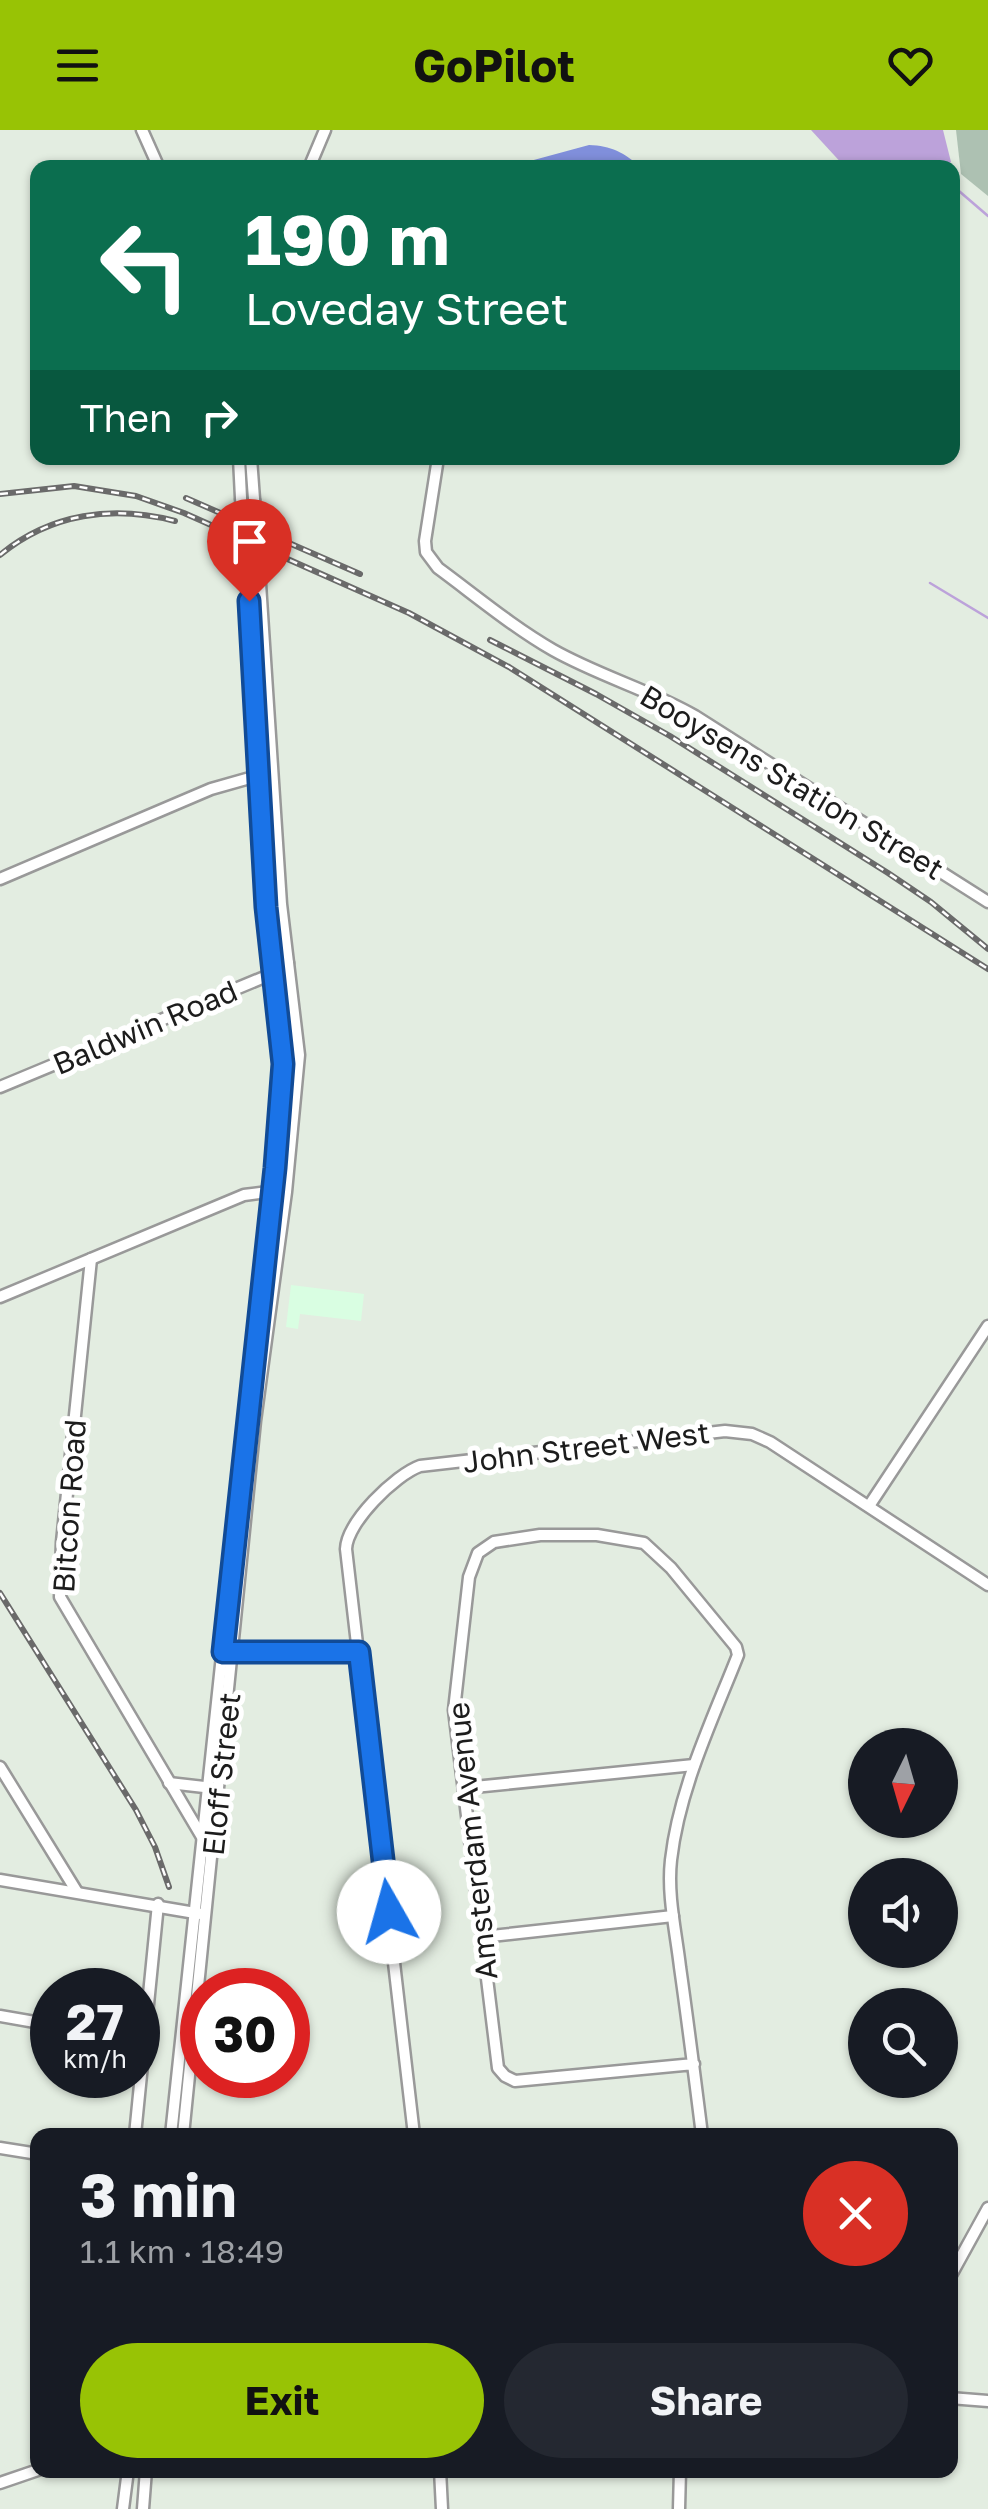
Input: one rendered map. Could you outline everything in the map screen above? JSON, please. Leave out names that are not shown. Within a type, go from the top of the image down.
[{"type":"street","points":[[142,130],[155,160]]},
{"type":"street","points":[[312,160],[325,130]]},
{"type":"street","name":"Eloff Street","points":[[198,1968],[208,1911],[213,1788],[262,1330],[283,1064],[265,867],[239,465]]},
{"type":"street","name":"Eloff Street","points":[[252,465],[279,866],[300,1055],[286,1192],[262,1330]]},
{"type":"street","name":"Booysens Station Street","points":[[437,465],[426,552],[438,568],[544,644],[674,704],[988,902]]},
{"type":"street","points":[[251,634],[264,633]]},
{"type":"street","points":[[0,879],[238,781],[275,778]]},
{"type":"street","points":[[265,867],[279,866]]},
{"type":"street","name":"Baldwin Road","points":[[0,1088],[274,974],[288,964]]},
{"type":"street","points":[[0,1297],[244,1196],[273,1190],[286,1192]]},
{"type":"street","name":"Bitcon Road","points":[[91,1259],[62,1542],[60,1597],[202,1837]]},
{"type":"street","points":[[869,1506],[988,1326]]},
{"type":"street","name":"John Street West","points":[[359,1652],[347,1560],[349,1532],[402,1475],[420,1466],[733,1431],[762,1438],[988,1585]]},
{"type":"street","name":"Amsterdam Avenue","points":[[694,1765],[738,1655],[732,1639],[664,1559],[644,1543],[572,1534],[494,1542],[478,1553],[469,1577],[454,1710],[497,2063],[505,2076],[515,2081],[694,2064]]},
{"type":"street","points":[[228,1653],[359,1652],[413,2128]]},
{"type":"street","points":[[464,1788],[694,1765],[672,1857],[673,1916],[701,2128]]},
{"type":"street","points":[[0,1766],[76,1892]]},
{"type":"street","points":[[169,1783],[213,1788]]},
{"type":"street","name":"Eloff Street","points":[[191,1968],[202,1837],[213,1788]]},
{"type":"street","points":[[0,1880],[208,1911]]},
{"type":"street","points":[[149,1968],[157,1905]]},
{"type":"street","points":[[482,1937],[673,1916]]},
{"type":"street","points":[[0,2016],[30,2021]]},
{"type":"street","name":"Eloff Street","points":[[172,2128],[180,2079]]},
{"type":"street","points":[[135,2128],[137,2098]]},
{"type":"street","name":"Eloff Street","points":[[183,2128],[184,2098]]},
{"type":"street","points":[[0,2148],[30,2153]]},
{"type":"street","points":[[958,2262],[988,2208]]},
{"type":"street","points":[[958,2399],[988,2401]]},
{"type":"street","points":[[0,2483],[30,2473]]},
{"type":"street","points":[[122,2509],[127,2478]]},
{"type":"street","points":[[143,2509],[145,2478]]},
{"type":"street","points":[[440,2478],[442,2509]]},
{"type":"street","points":[[680,2478],[680,2509]]},
{"type":"shaded area","points":[[811,130],[943,130],[950,160],[839,160]]},
{"type":"shaded area","points":[[956,130],[988,130],[988,196],[961,174]]},
{"type":"shaded area","points":[[589,145],[617,151],[632,160],[534,160]]},
{"type":"shaded area","points":[[291,1285],[364,1294],[361,1321],[300,1314],[298,1329],[286,1327]]},
{"type":"waterway","points":[[960,192],[988,216]]},
{"type":"waterway","points":[[930,583],[988,618]]},
{"type":"railway","points":[[0,494],[74,486],[136,496],[184,513],[409,613],[509,667],[988,969]]},
{"type":"railway","points":[[186,498],[360,574]]},
{"type":"railway","points":[[0,555],[40,530],[83,516],[129,514],[175,521]]},
{"type":"railway","points":[[490,640],[670,736],[888,873],[988,949]]},
{"type":"railway","points":[[0,1593],[136,1810],[169,1887]]},
{"type":"route","points":[[249,601],[266,907],[283,1064],[223,1652],[359,1652],[389,1912]]}]
